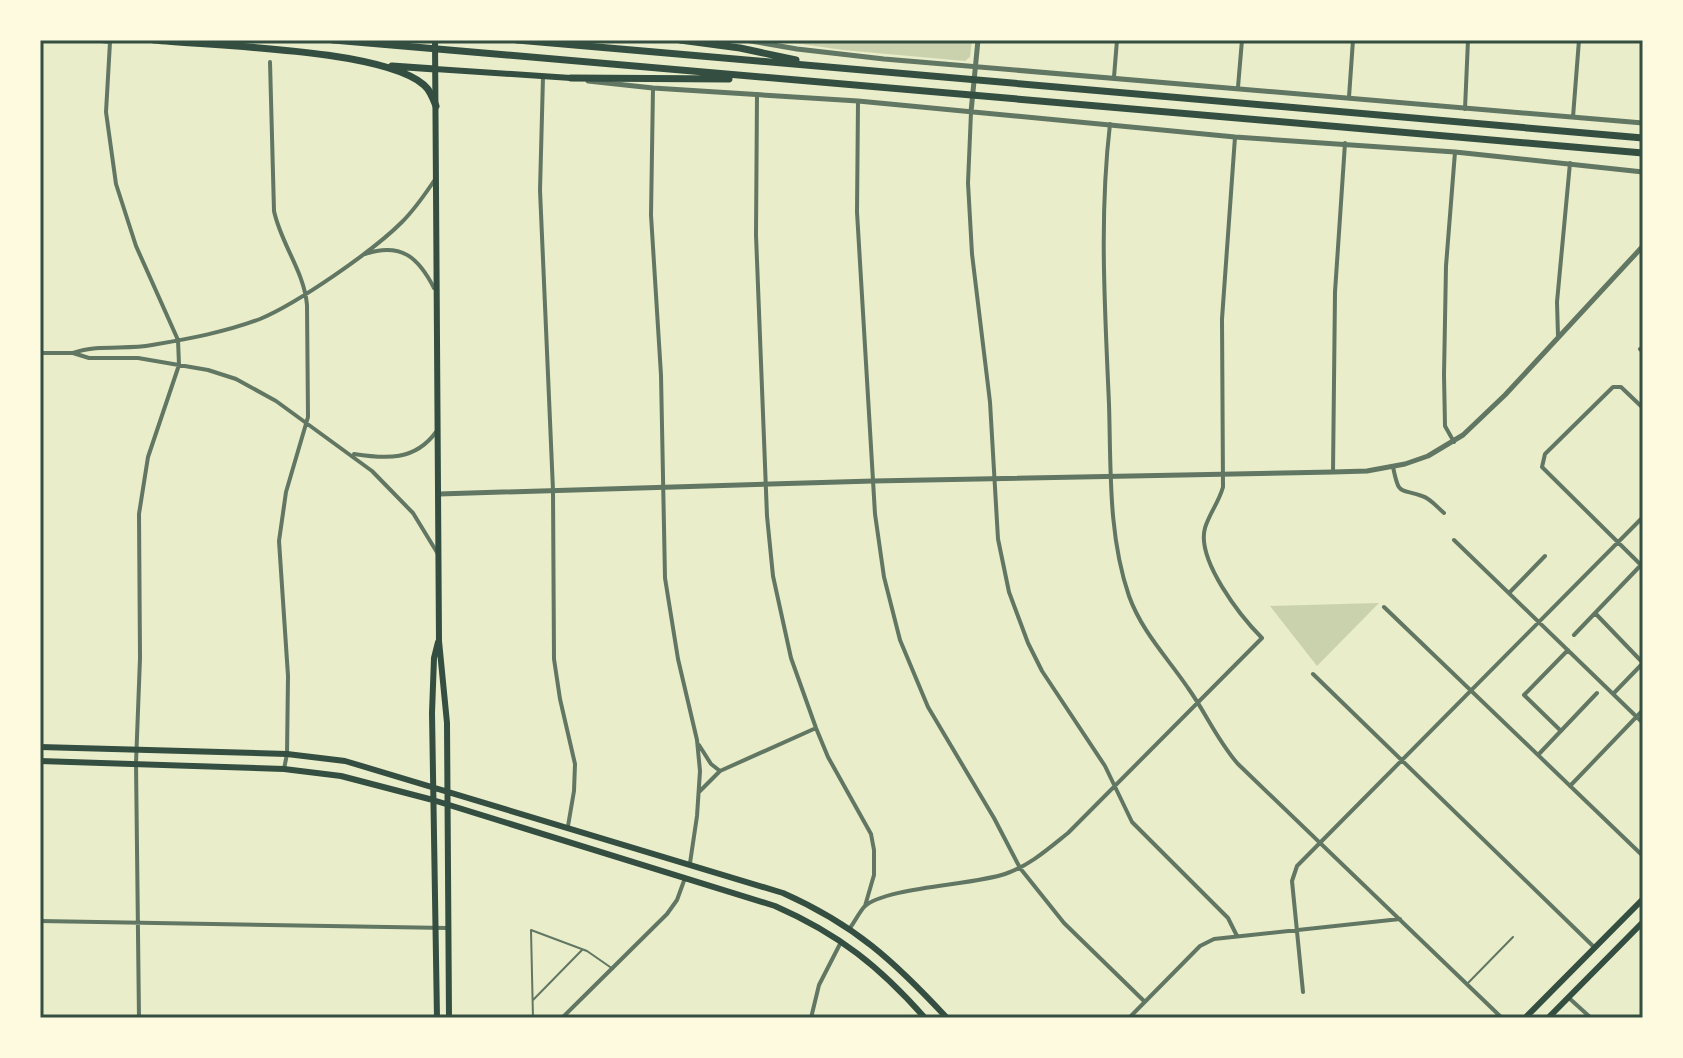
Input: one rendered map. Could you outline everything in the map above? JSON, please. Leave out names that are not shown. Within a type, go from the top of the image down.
[{"type":"highway","points":[[154,40],[280,51],[382,66],[435,69]]},
{"type":"highway","points":[[333,40],[1643,153]]},
{"type":"highway","points":[[517,40],[1643,138]]},
{"type":"highway","points":[[680,40],[740,48],[825,66]]},
{"type":"highway","points":[[382,66],[424,85],[436,106]]},
{"type":"highway","points":[[571,78],[767,79]]},
{"type":"main road","points":[[435,40],[439,641],[446,709],[449,805],[449,1018]]},
{"type":"main road","points":[[435,69],[571,78]]},
{"type":"main road","points":[[437,1018],[433,787],[434,658],[439,641]]},
{"type":"main road","points":[[40,747],[287,754],[345,761],[568,826],[783,893],[865,939],[900,969],[947,1018]]},
{"type":"main road","points":[[40,761],[284,769],[341,776],[433,800],[775,906],[842,940],[884,973],[925,1018]]},
{"type":"main road","points":[[685,878],[690,863]]},
{"type":"main road","points":[[1525,1018],[1643,899]]},
{"type":"main road","points":[[1548,1018],[1643,922]]},
{"type":"main road","points":[[831,934],[850,928]]},
{"type":"main road","points":[[842,940],[854,937],[865,939]]},
{"type":"main road","points":[[1595,948],[1606,959]]},
{"type":"main road","points":[[1557,986],[1569,997]]},
{"type":"street","points":[[92,40],[110,42],[106,112],[116,184],[136,246],[178,340],[179,365],[148,457],[139,514],[136,763],[139,1018]]},
{"type":"street","points":[[745,40],[833,54],[975,69],[1238,87],[1643,123]]},
{"type":"street","points":[[978,40],[972,110],[969,216],[990,402],[995,513],[1002,564],[1028,643],[1065,708],[1094,747],[1132,822],[1228,918],[1237,936]]},
{"type":"street","points":[[1114,79],[1117,40]]},
{"type":"street","points":[[1238,87],[1242,40]]},
{"type":"street","points":[[1349,99],[1353,40]]},
{"type":"street","points":[[1465,109],[1468,40]]},
{"type":"street","points":[[1573,117],[1579,40]]},
{"type":"street","points":[[270,62],[274,211],[306,292],[307,424],[290,473],[279,541],[287,648],[287,754],[284,769]]},
{"type":"street","points":[[543,75],[540,190],[553,490],[554,659],[575,764],[568,826]]},
{"type":"street","points":[[571,78],[653,88],[972,110],[1235,137],[1455,152],[1643,172]]},
{"type":"street","points":[[653,88],[651,215],[659,333],[664,545],[668,604],[697,742],[699,792],[690,863]]},
{"type":"street","points":[[757,93],[756,235],[768,540],[779,609],[791,658],[816,728],[873,843],[874,875],[865,906],[850,928]]},
{"type":"street","points":[[858,101],[857,212],[873,481],[884,577],[907,661],[928,707],[1020,868],[1064,923],[1144,1001]]},
{"type":"street","points":[[1110,124],[1103,220],[1111,477],[1116,543],[1130,597],[1152,640],[1232,757],[1502,1018]]},
{"type":"street","points":[[865,906],[900,894],[1001,875],[1020,868],[1068,833],[1262,638],[1243,619],[1230,599],[1216,574],[1204,540],[1204,530],[1220,499],[1223,475],[1222,319],[1235,137]]},
{"type":"street","points":[[1333,472],[1335,292],[1345,143]]},
{"type":"street","points":[[1454,442],[1445,426],[1444,375],[1446,266],[1455,152]]},
{"type":"street","points":[[1558,337],[1557,302],[1570,163]]},
{"type":"street","points":[[73,353],[88,348],[138,347],[178,340],[258,319],[306,292],[403,222],[437,176]]},
{"type":"street","points":[[439,494],[1333,472],[1393,467],[1428,456],[1475,426],[1643,246]]},
{"type":"street","points":[[359,256],[384,249],[404,253],[424,270],[438,294]]},
{"type":"street","points":[[40,353],[73,353],[89,358],[138,358],[208,370],[236,379],[276,401],[351,454],[402,500],[439,556]]},
{"type":"street","points":[[1574,635],[1642,566],[1542,467],[1545,454],[1613,387],[1621,387],[1643,408]]},
{"type":"street","points":[[351,454],[377,458],[408,455],[430,440],[439,427]]},
{"type":"street","points":[[1393,467],[1399,488],[1405,493],[1427,497],[1444,513]]},
{"type":"street","points":[[1303,992],[1294,873],[1643,517]]},
{"type":"street","points":[[1454,540],[1643,723]]},
{"type":"street","points":[[1509,593],[1545,556]]},
{"type":"street","points":[[1384,607],[1643,856]]},
{"type":"street","points":[[1595,613],[1643,663],[1613,694]]},
{"type":"street","points":[[1561,731],[1524,695],[1568,650]]},
{"type":"street","points":[[1313,674],[1595,948]]},
{"type":"street","points":[[1538,755],[1597,693]]},
{"type":"street","points":[[1570,786],[1643,710]]},
{"type":"street","points":[[699,792],[720,771],[816,728]]},
{"type":"street","points":[[697,742],[711,764],[720,771]]},
{"type":"street","points":[[562,1018],[667,914],[677,900],[685,878]]},
{"type":"street","points":[[1129,1018],[1200,946],[1214,939],[1400,919]]},
{"type":"street","points":[[40,921],[450,928]]},
{"type":"street","points":[[811,1018],[819,985],[842,940]]},
{"type":"street","points":[[1569,997],[1591,1018]]},
{"type":"lane","points":[[533,1018],[531,930],[583,949],[613,969]]},
{"type":"lane","points":[[1467,984],[1513,937]]},
{"type":"lane","points":[[532,1001],[583,949]]},
{"type":"green space","points":[[774,40],[972,40],[970,57],[965,61]]},
{"type":"green space","points":[[1379,603],[1317,666],[1270,606]]}]
